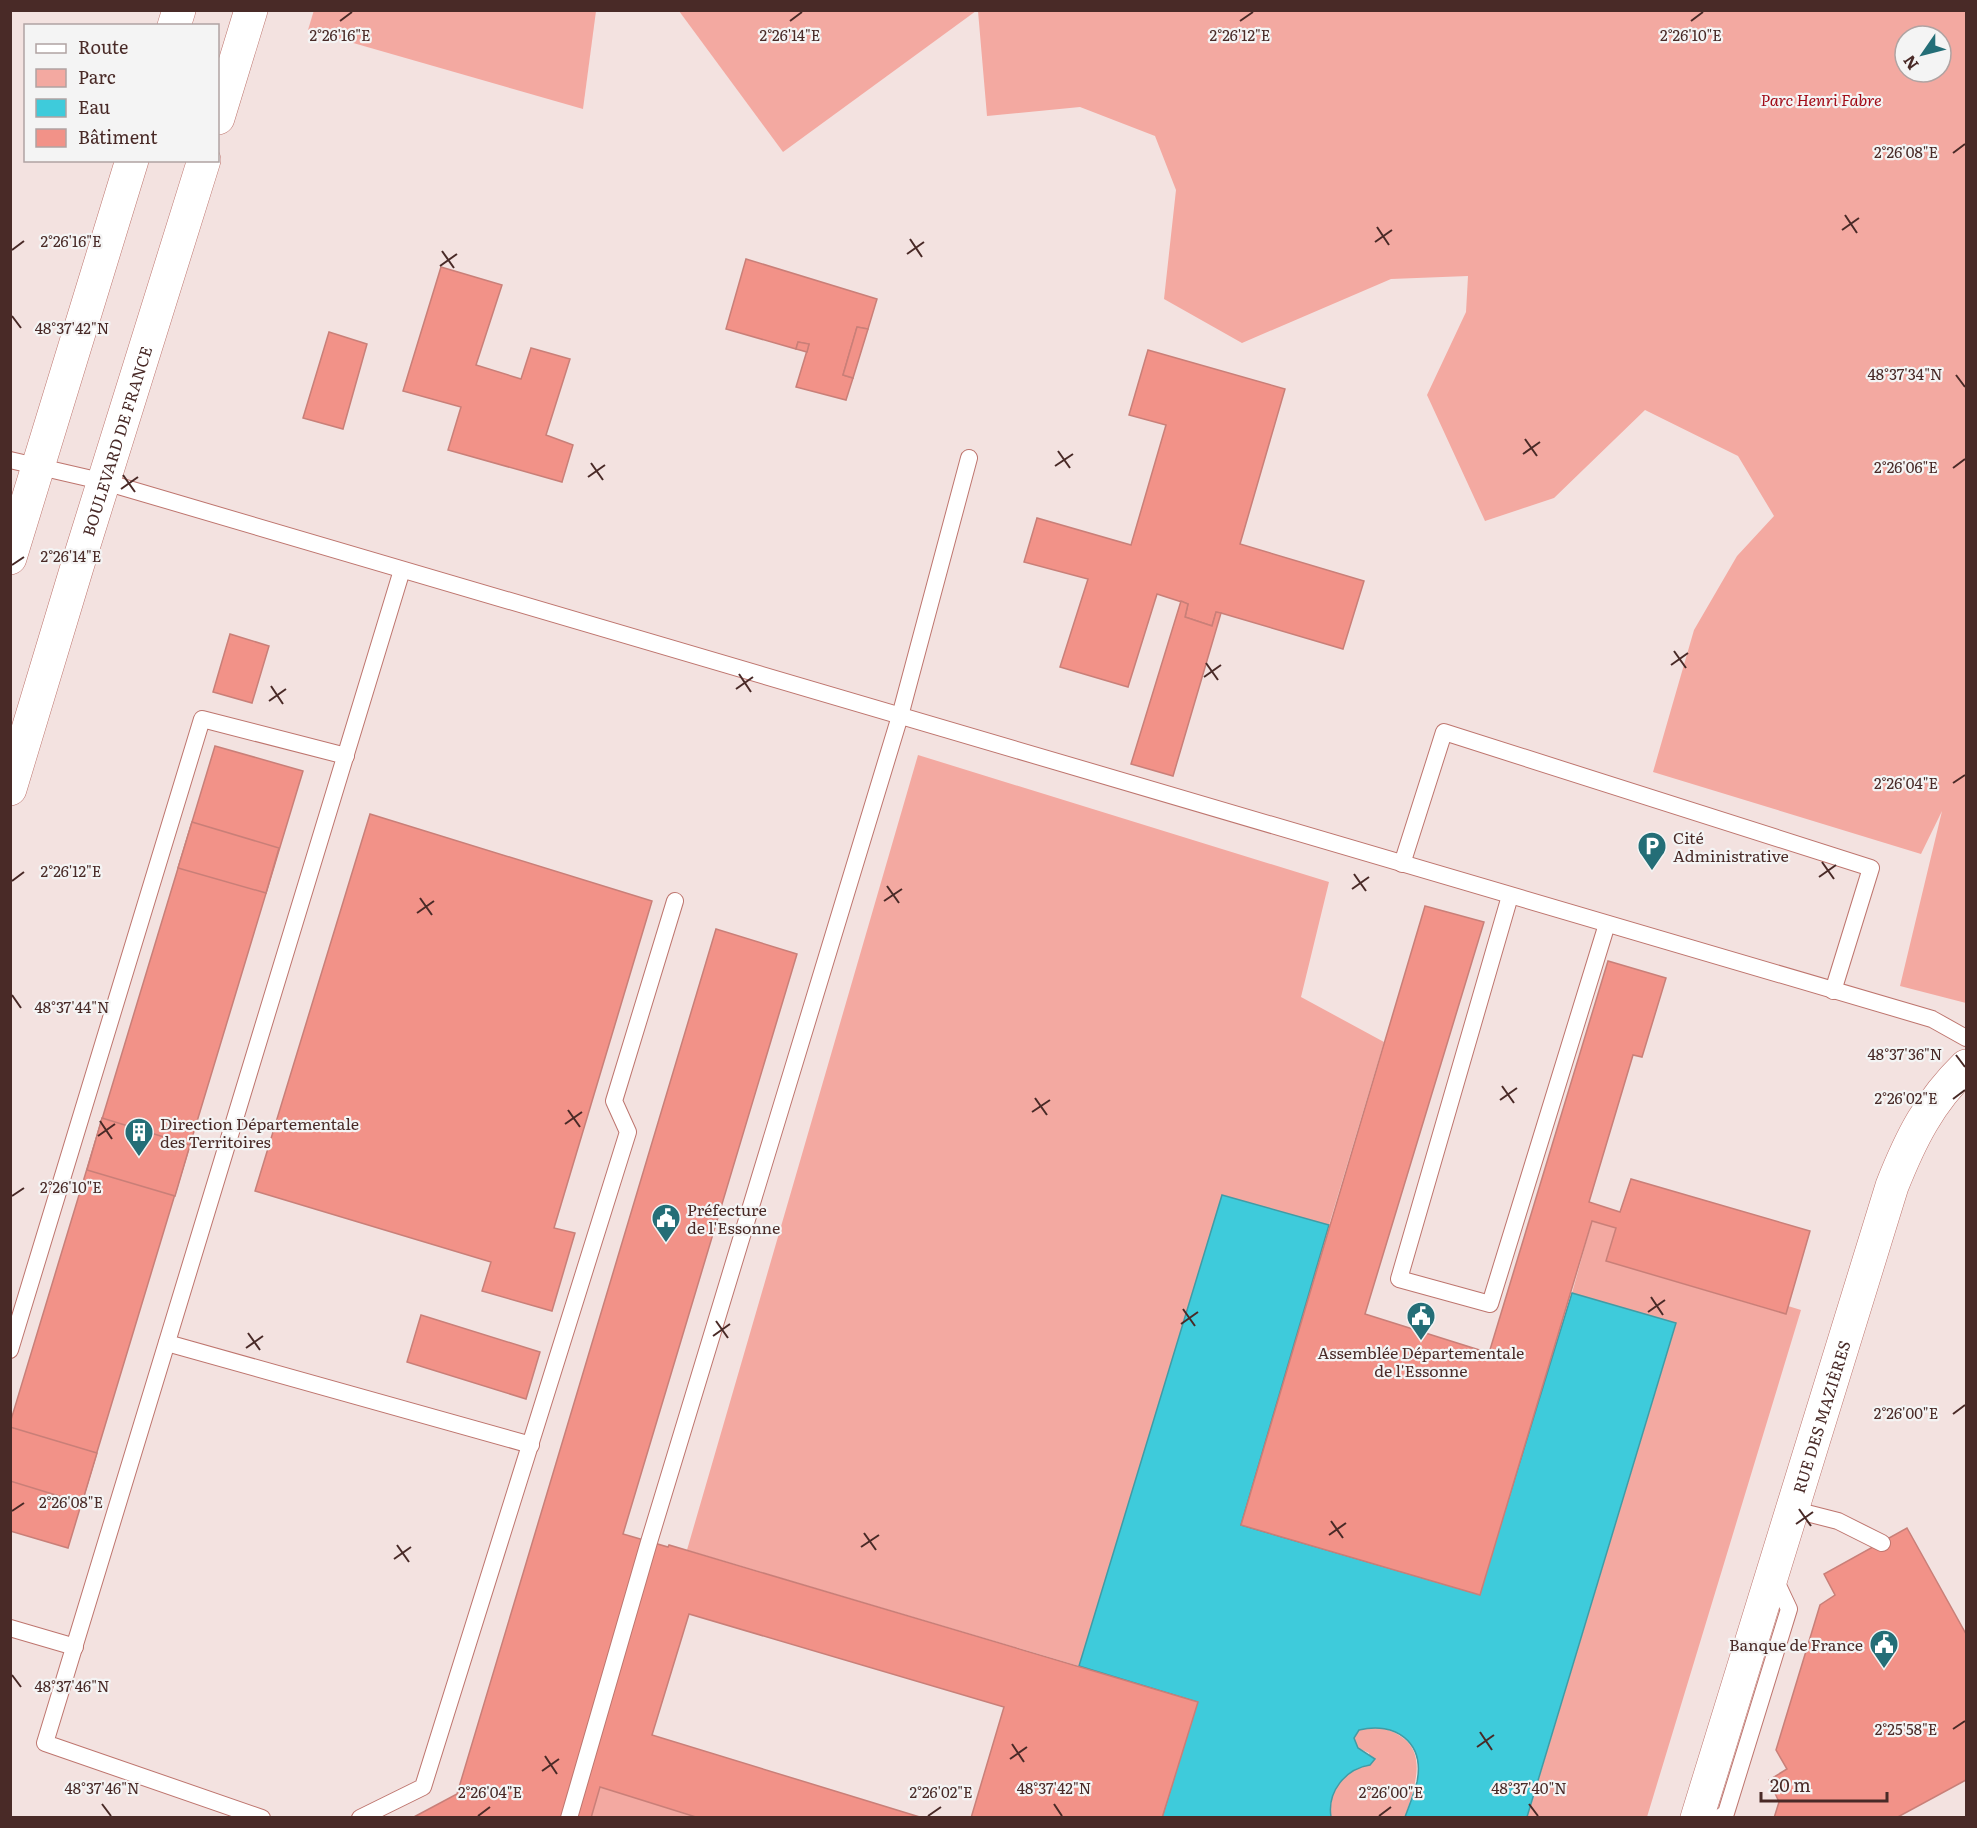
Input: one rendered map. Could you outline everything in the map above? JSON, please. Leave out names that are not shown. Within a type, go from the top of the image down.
[{"type":"main road","points":[[219,115],[251,10]]},
{"type":"main road","points":[[10,558],[24,464],[131,162]]},
{"type":"main road","name":"BOULEVARD DE FRANCE","points":[[10,789],[203,162]]},
{"type":"main road","name":"RUE DES MAZIÈRES","points":[[1697,1818],[1892,1186],[1907,1147],[1948,1084],[1966,1066]]},
{"type":"lane","points":[[568,1818],[649,1542],[900,716],[969,458]]},
{"type":"lane","points":[[24,464],[105,482],[1932,1019],[1966,1038]]},
{"type":"lane","points":[[262,1818],[45,1743],[402,570]]},
{"type":"lane","points":[[10,1350],[202,720],[346,756]]},
{"type":"lane","points":[[1402,864],[1444,732],[1871,868],[1833,991]]},
{"type":"lane","points":[[1510,896],[1399,1280],[1490,1304],[1607,924]]},
{"type":"lane","points":[[360,1818],[423,1787],[628,1132],[614,1101],[675,901]]},
{"type":"lane","points":[[167,1343],[531,1445]]},
{"type":"lane","points":[[1791,1509],[1838,1521],[1882,1543]]},
{"type":"lane","points":[[1719,1818],[1726,1814],[1789,1609],[1772,1572]]},
{"type":"lane","points":[[10,1628],[75,1647]]},
{"type":"green space","points":[[314,10],[596,11],[583,109],[308,30]]},
{"type":"green space","points":[[679,11],[976,11],[783,152]]},
{"type":"green space","name":"Parc Henri Fabre","points":[[978,11],[1966,11],[1966,1003],[1900,986],[1942,811],[1921,854],[1653,772],[1694,630],[1737,556],[1774,516],[1738,456],[1645,410],[1554,498],[1485,521],[1427,395],[1466,312],[1468,276],[1391,279],[1242,343],[1164,299],[1176,190],[1155,136],[1080,107],[987,116]]},
{"type":"green space","points":[[918,755],[1329,882],[1301,997],[1384,1042],[1329,1225],[1222,1196],[1079,1666],[687,1550]]},
{"type":"green space","points":[[1592,1221],[1616,1228],[1606,1261],[1785,1314],[1788,1306],[1801,1310],[1647,1817],[1527,1818],[1676,1324],[1572,1293]]},
{"type":"green space","points":[[1375,1726],[1393,1732],[1413,1749],[1416,1773],[1405,1817],[1331,1817],[1332,1799],[1340,1783],[1353,1771],[1370,1765],[1369,1753],[1358,1748],[1354,1738],[1359,1730]]},
{"type":"green space","points":[[600,1787],[699,1817],[591,1818]]},
{"type":"water","points":[[1222,1195],[1329,1225],[1241,1525],[1479,1594],[1572,1293],[1676,1323],[1527,1817],[1405,1817],[1417,1782],[1416,1756],[1412,1746],[1395,1732],[1372,1728],[1359,1730],[1354,1738],[1358,1748],[1375,1759],[1370,1765],[1353,1771],[1340,1783],[1332,1799],[1331,1817],[1162,1817],[1197,1702],[1079,1666]]},
{"type":"building","points":[[746,259],[877,299],[868,329],[857,327],[843,375],[853,378],[846,400],[796,387],[809,344],[798,342],[796,349],[726,329]]},
{"type":"building","points":[[441,267],[502,285],[476,365],[521,379],[531,348],[570,359],[546,435],[573,445],[562,482],[448,450],[461,407],[403,391]]},
{"type":"building","points":[[857,327],[868,329],[853,378],[843,375]]},
{"type":"building","points":[[329,332],[367,344],[343,429],[303,418]]},
{"type":"building","points":[[798,342],[809,344],[807,352],[796,349]]},
{"type":"building","points":[[1148,350],[1285,389],[1240,544],[1364,581],[1343,649],[1216,612],[1212,626],[1185,617],[1188,604],[1157,594],[1128,687],[1060,667],[1088,579],[1024,562],[1037,518],[1131,545],[1166,425],[1129,415]]},
{"type":"building","points":[[1181,601],[1188,604],[1185,617],[1212,626],[1216,612],[1221,613],[1173,776],[1131,764]]},
{"type":"building","points":[[230,634],[269,646],[252,703],[213,692]]},
{"type":"building","name":"Direction Départementale des Territoires","points":[[215,746],[303,771],[68,1548],[10,1531],[10,1423]]},
{"type":"building","points":[[370,814],[652,901],[554,1228],[575,1233],[552,1311],[482,1291],[491,1262],[255,1191]]},
{"type":"building","points":[[192,822],[279,848],[266,893],[178,868]]},
{"type":"building","points":[[1425,906],[1484,922],[1365,1314],[1489,1353],[1608,961],[1666,978],[1642,1057],[1633,1055],[1589,1202],[1620,1212],[1631,1179],[1810,1231],[1786,1314],[1606,1261],[1616,1228],[1592,1221],[1480,1595],[1241,1525]]},
{"type":"building","name":"Préfecture de l'Essonne","points":[[716,929],[797,954],[623,1534],[668,1547],[669,1545],[1198,1702],[1162,1818],[971,1818],[1004,1707],[689,1614],[652,1735],[923,1818],[699,1818],[600,1787],[591,1818],[412,1818],[457,1794]]},
{"type":"building","points":[[102,1118],[190,1145],[175,1196],[87,1170]]},
{"type":"building","points":[[421,1315],[540,1352],[526,1399],[407,1362]]},
{"type":"building","points":[[10,1427],[97,1453],[82,1503],[10,1481]]},
{"type":"building","name":"Banque de France","points":[[1907,1528],[1966,1634],[1966,1780],[1896,1818],[1774,1818],[1779,1802],[1769,1780],[1787,1769],[1776,1750],[1820,1605],[1835,1595],[1824,1574]]},
{"type":"place","name":"Cité Administrative","points":[[1652,872]]},
{"type":"place","name":"Direction Départementale des Territoires","points":[[139,1158]]},
{"type":"place","name":"Préfecture de l'Essonne","points":[[666,1244]]},
{"type":"place","name":"Assemblée Départementale de l'Essonne","points":[[1421,1342]]},
{"type":"place","name":"Banque de France","points":[[1884,1670]]}]
